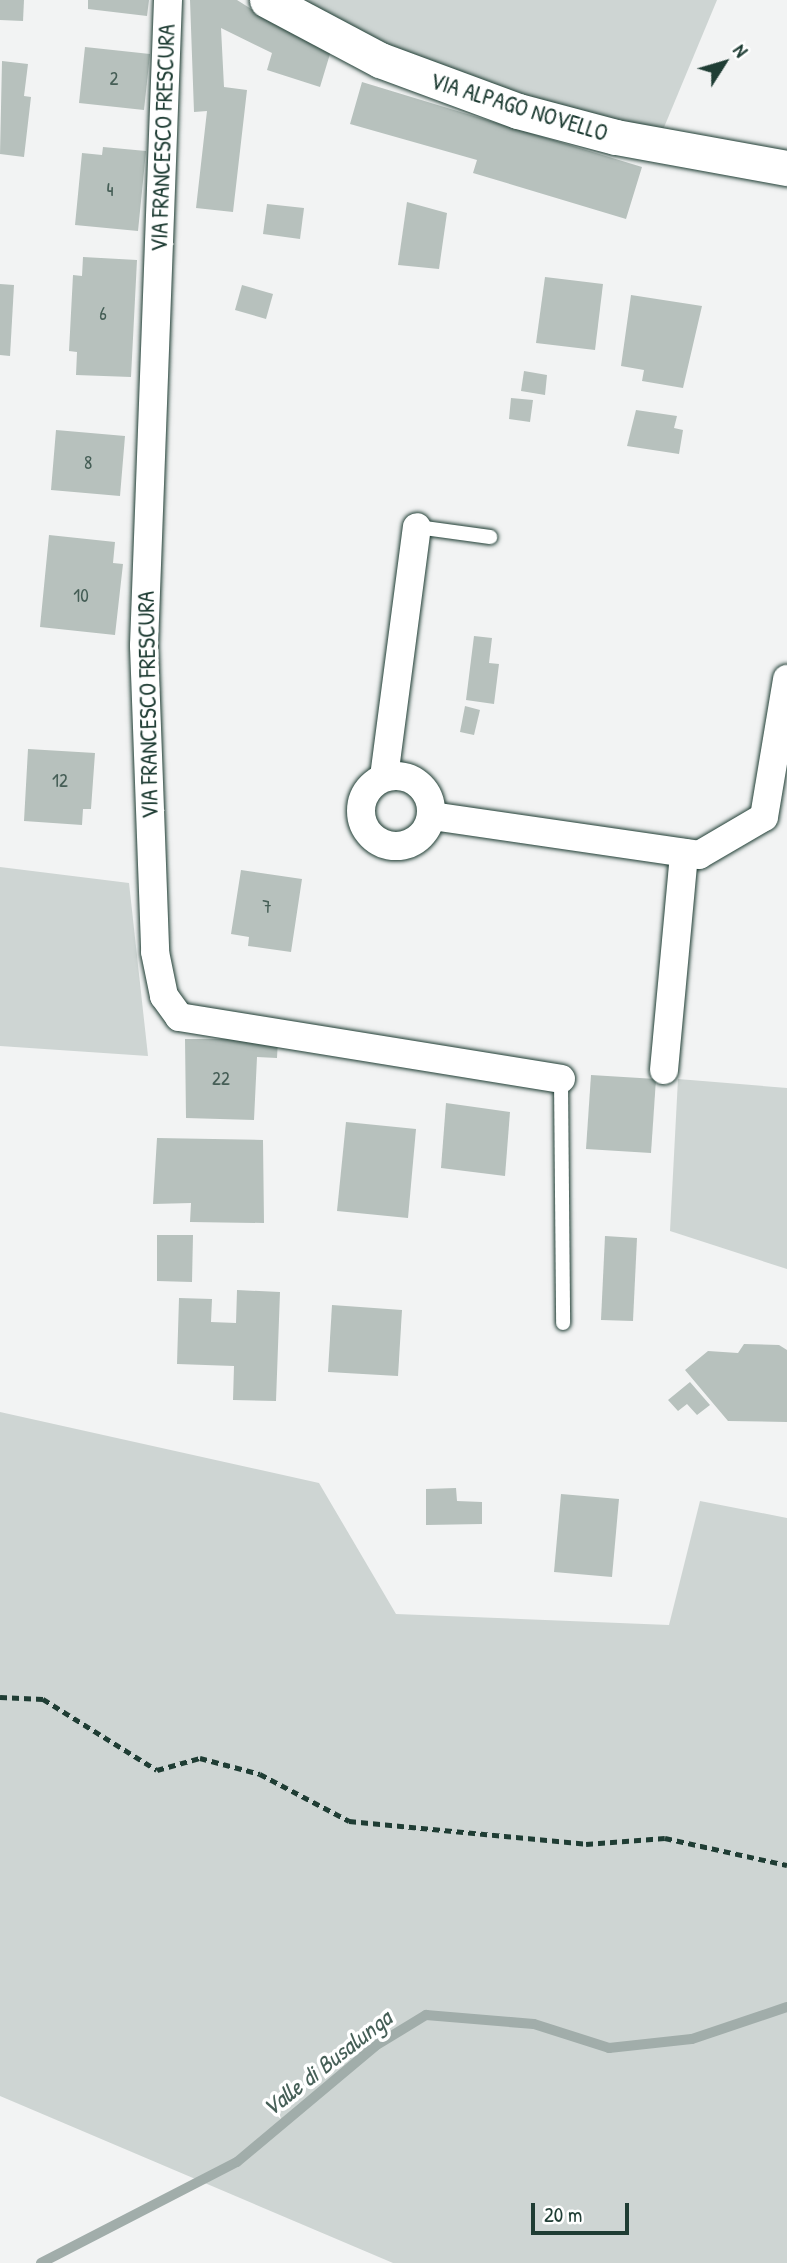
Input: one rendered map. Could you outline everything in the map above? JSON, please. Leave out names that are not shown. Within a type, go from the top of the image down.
[{"type":"street","name":"VIA FRANCESCO FRESCURA","points":[[168,0],[144,646],[155,952],[164,996],[179,1017],[561,1079]]},
{"type":"street","name":"VIA ALPAGO NOVELLO","points":[[267,0],[380,60],[518,111],[616,137],[787,168]]},
{"type":"street","points":[[384,777],[417,527]]},
{"type":"street","points":[[432,816],[699,855],[764,817],[787,679]]},
{"type":"street","points":[[402,776],[419,783],[430,798],[432,816],[424,833],[410,845],[391,847],[373,839],[363,824],[361,805],[368,788],[384,777],[402,776]]},
{"type":"street","points":[[664,1070],[684,853]]},
{"type":"lane","points":[[417,527],[491,537]]},
{"type":"lane","points":[[561,1079],[563,1323]]},
{"type":"path","points":[[0,1696],[43,1699],[156,1770],[201,1758],[260,1774],[349,1821],[586,1844],[665,1838],[787,1864]]},
{"type":"shaded area","points":[[292,0],[717,0],[655,149],[472,89]]},
{"type":"shaded area","points":[[0,867],[129,883],[148,1056],[0,1046]]},
{"type":"shaded area","points":[[678,1079],[787,1088],[787,1269],[670,1231]]},
{"type":"shaded area","points":[[0,1412],[319,1483],[396,1614],[669,1625],[700,1501],[787,1518],[787,2263],[393,2263],[0,2096]]},
{"type":"building","points":[[0,0],[24,0],[23,21],[0,20]]},
{"type":"building","points":[[88,0],[149,0],[147,16],[88,9]]},
{"type":"building","points":[[190,0],[237,0],[280,27],[333,44],[320,87],[267,70],[272,53],[221,28],[224,87],[247,90],[233,212],[196,208],[207,111],[194,112]]},
{"type":"building","points":[[85,47],[150,54],[144,110],[79,103]]},
{"type":"building","points":[[2,61],[28,64],[24,96],[31,97],[24,157],[0,154]]},
{"type":"building","points":[[362,82],[642,167],[626,219],[473,173],[477,160],[350,124]]},
{"type":"building","points":[[103,147],[146,151],[138,231],[75,225],[82,153],[102,155]]},
{"type":"building","points":[[407,202],[447,213],[439,269],[398,265]]},
{"type":"building","points":[[267,204],[304,208],[300,239],[263,234]]},
{"type":"building","points":[[83,257],[137,260],[131,377],[76,375],[77,352],[69,351],[73,275],[82,276]]},
{"type":"building","points":[[545,277],[603,284],[595,350],[536,343]]},
{"type":"building","points":[[0,284],[14,285],[10,356],[0,355]]},
{"type":"building","points":[[242,285],[273,294],[266,319],[235,310]]},
{"type":"building","points":[[631,295],[702,306],[683,388],[642,381],[644,370],[621,366]]},
{"type":"building","points":[[524,371],[547,375],[545,395],[521,391]]},
{"type":"building","points":[[511,398],[533,400],[530,422],[509,419]]},
{"type":"building","points":[[636,410],[677,416],[674,428],[683,430],[679,454],[627,446]]},
{"type":"building","points":[[56,430],[125,436],[120,496],[51,490]]},
{"type":"building","points":[[49,535],[115,542],[113,563],[123,564],[115,635],[40,627]]},
{"type":"building","points":[[474,636],[492,638],[489,663],[499,664],[494,704],[466,700]]},
{"type":"building","points":[[465,706],[480,710],[474,735],[460,732]]},
{"type":"building","points":[[28,749],[95,753],[91,809],[83,809],[82,825],[24,821]]},
{"type":"building","points":[[241,870],[302,879],[291,952],[248,946],[249,937],[231,934]]},
{"type":"building","points":[[185,1039],[278,1039],[277,1058],[257,1057],[254,1120],[186,1118]]},
{"type":"building","points":[[591,1075],[656,1079],[651,1153],[586,1149]]},
{"type":"building","points":[[446,1103],[510,1112],[505,1176],[441,1168]]},
{"type":"building","points":[[346,1122],[416,1129],[408,1218],[337,1211]]},
{"type":"building","points":[[157,1138],[263,1140],[264,1223],[190,1222],[191,1203],[153,1204]]},
{"type":"building","points":[[157,1235],[193,1235],[192,1282],[157,1281]]},
{"type":"building","points":[[605,1236],[637,1238],[633,1321],[601,1320]]},
{"type":"building","points":[[237,1290],[280,1292],[276,1401],[233,1400],[234,1366],[177,1364],[179,1298],[212,1299],[211,1322],[236,1323]]},
{"type":"building","points":[[332,1305],[402,1310],[398,1376],[328,1372]]},
{"type":"building","points":[[744,1344],[779,1345],[787,1350],[787,1422],[728,1421],[685,1370],[708,1351],[738,1353]]},
{"type":"building","points":[[690,1382],[710,1405],[697,1415],[687,1404],[678,1411],[668,1400]]},
{"type":"building","points":[[456,1488],[457,1501],[482,1502],[482,1524],[426,1525],[426,1489]]},
{"type":"building","points":[[561,1494],[619,1499],[612,1577],[554,1572]]},
{"type":"waterway","name":"Valle di Busalunga","points":[[41,2263],[237,2162],[375,2046],[426,2015],[534,2024],[609,2048],[692,2039],[787,2007]]}]
